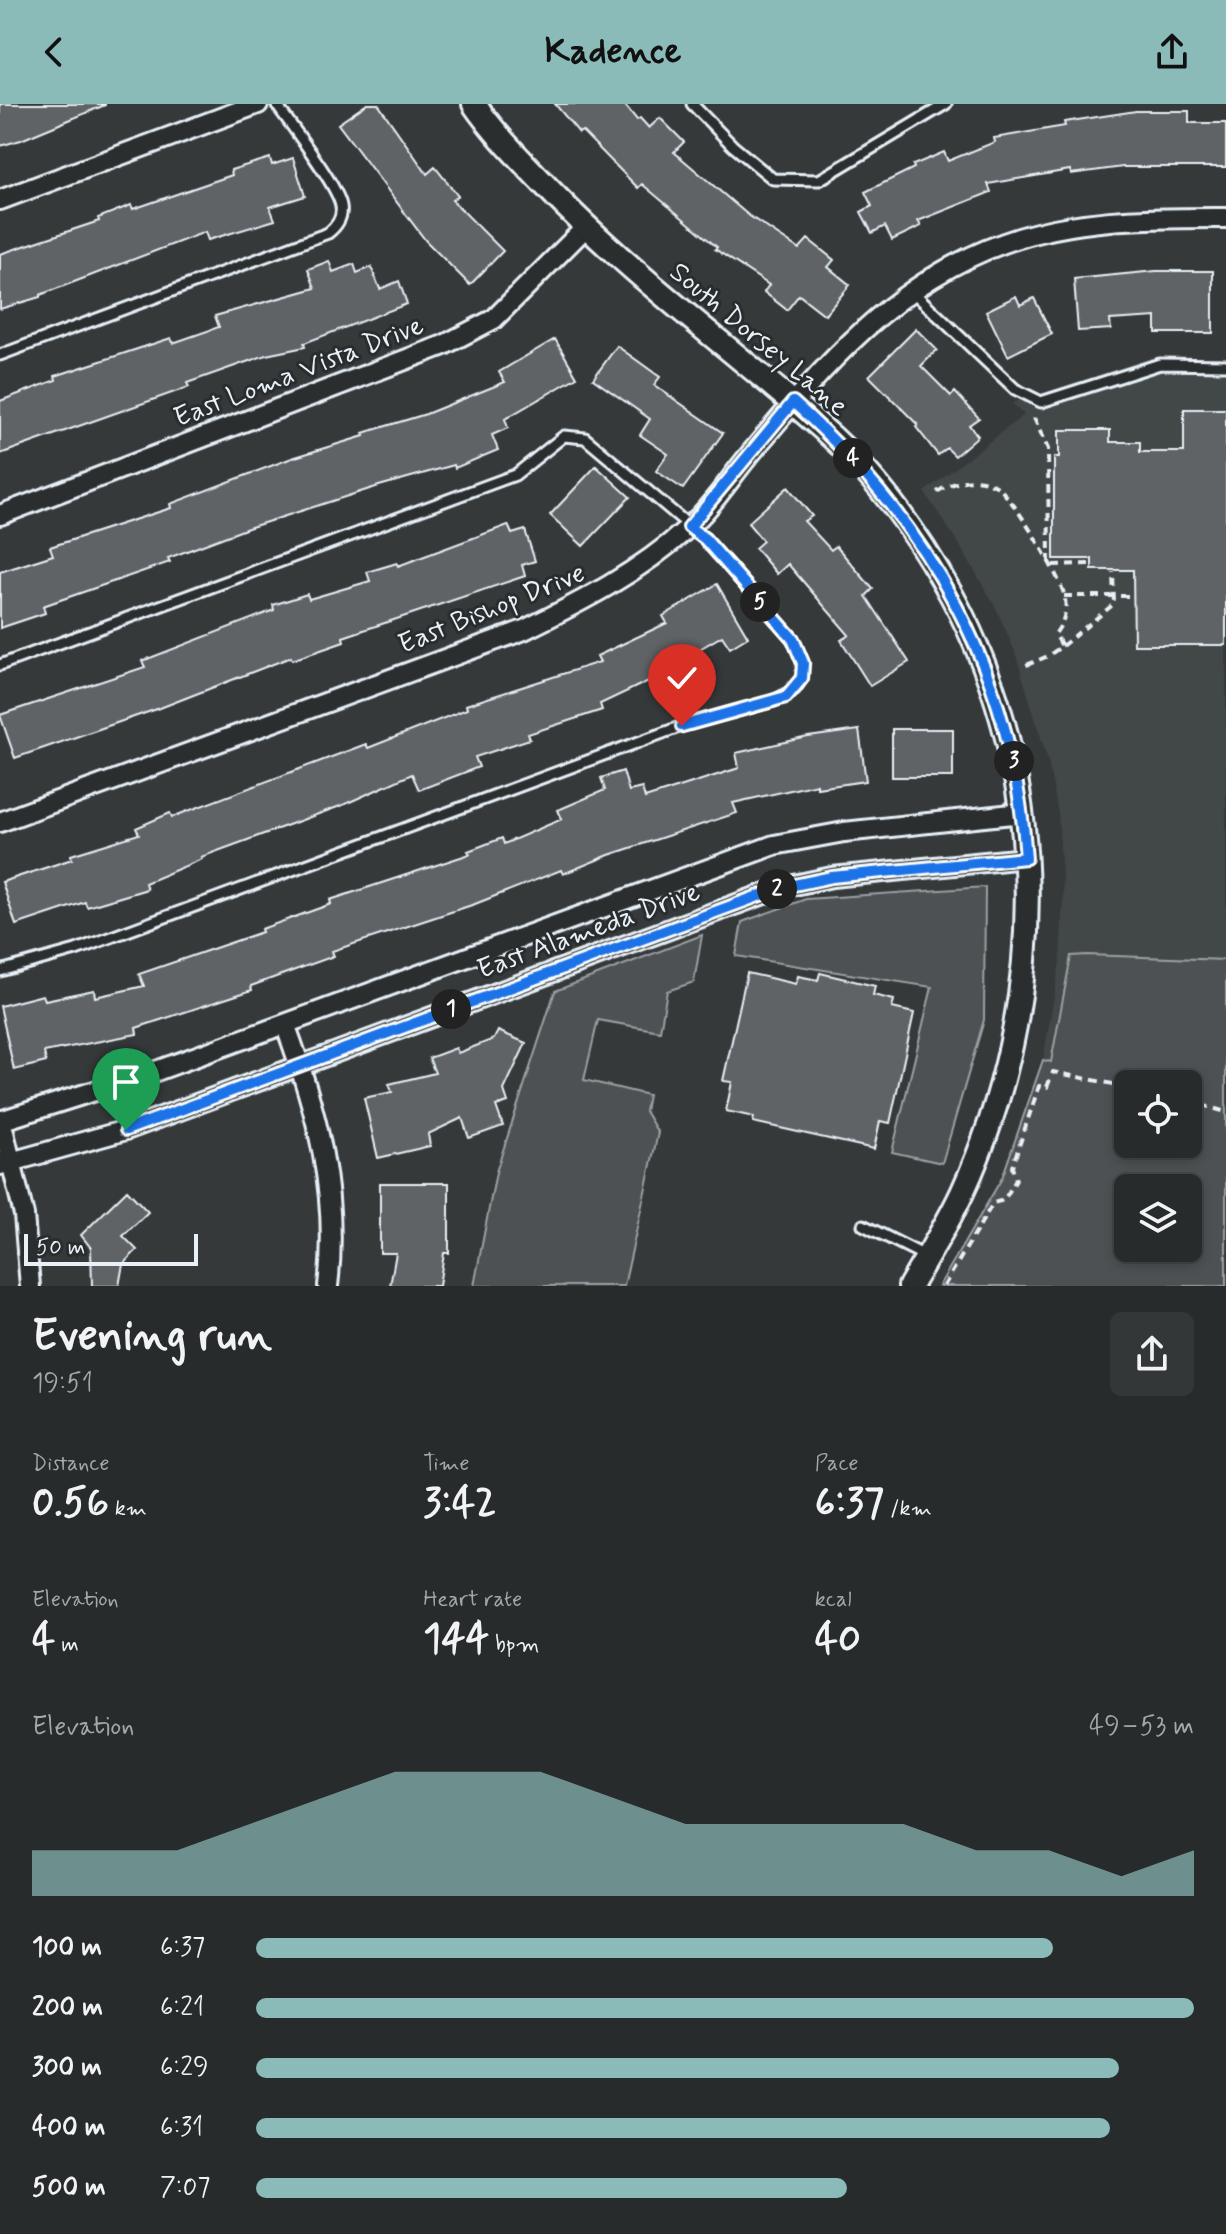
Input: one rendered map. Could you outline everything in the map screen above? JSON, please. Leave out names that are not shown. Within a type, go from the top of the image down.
[{"type":"street","points":[[0,200],[258,104]]},
{"type":"street","name":"South Dorsey Lane","points":[[474,104],[491,128],[585,228],[631,270],[793,402],[861,467],[899,513],[938,571],[990,678],[1009,740],[1022,813],[1026,858],[1024,962],[1009,1051],[973,1165],[910,1286]]},
{"type":"street","name":"East Bishop Drive","points":[[0,822],[524,630],[604,591],[689,527],[793,402],[850,341],[911,290],[970,257],[1050,230],[1115,219],[1226,218]]},
{"type":"street","name":"East Loma Vista Drive","points":[[0,515],[444,345],[494,319],[585,228]]},
{"type":"street","name":"East Alameda Drive","points":[[1,1120],[112,1087],[774,845],[844,832],[1022,813]]},
{"type":"street","name":"East Alameda Drive","points":[[6,1164],[126,1130],[780,888],[832,877],[1026,858]]},
{"type":"street","points":[[285,1024],[320,1133],[331,1197],[328,1286]]},
{"type":"street","points":[[1,1120],[6,1164],[26,1226],[30,1286]]},
{"type":"lane","points":[[0,355],[328,233],[336,226],[341,217],[338,197],[276,104]]},
{"type":"lane","points":[[692,104],[733,146],[773,179],[819,180],[946,104]]},
{"type":"lane","points":[[911,290],[1015,389],[1041,402],[1160,364],[1226,365]]},
{"type":"lane","points":[[0,665],[515,475],[564,436],[585,438],[705,539],[793,639],[803,663],[802,678],[786,697],[682,726],[76,950],[0,971]]},
{"type":"lane","points":[[863,1225],[927,1257]]},
{"type":"path","points":[[1034,418],[1048,449],[1049,565]]},
{"type":"path","points":[[937,492],[965,480],[982,480],[997,486],[1013,500],[1064,596],[1064,621],[1055,634],[1062,646]]},
{"type":"path","points":[[1049,565],[1089,564]]},
{"type":"path","points":[[1022,667],[1048,656],[1114,604],[1113,572]]},
{"type":"path","points":[[1064,596],[1130,596]]},
{"type":"path","points":[[944,1286],[993,1203],[1004,1200],[1016,1180],[1012,1167],[1039,1086],[1047,1087],[1053,1072],[1114,1084]]},
{"type":"path","points":[[1202,1105],[1226,1112]]},
{"type":"shaded area","points":[[1153,357],[1226,357],[1226,1110],[1202,1103],[1202,1070],[1114,1070],[1114,1079],[1043,1060],[1060,961],[1063,895],[1058,813],[1048,761],[1015,652],[995,606],[924,492],[1024,415],[1012,403]]},
{"type":"shaded area","points":[[985,887],[984,1020],[942,1163],[892,1152],[932,987],[736,956],[742,922],[806,899]]},
{"type":"shaded area","points":[[702,935],[694,982],[667,991],[660,1031],[598,1020],[584,1080],[648,1095],[645,1111],[658,1133],[624,1286],[474,1286],[496,1172],[555,991]]},
{"type":"shaded area","points":[[1071,956],[1226,960],[1226,1286],[939,1286],[1002,1178],[1043,1060],[1051,1062]]},
{"type":"building","points":[[0,104],[105,104],[105,105],[0,146]]},
{"type":"building","points":[[367,104],[378,104],[427,174],[435,167],[458,196],[452,200],[503,251],[470,285],[426,241],[338,124]]},
{"type":"building","points":[[555,104],[624,104],[637,120],[640,118],[649,128],[660,118],[684,142],[674,152],[748,215],[799,249],[808,239],[834,260],[828,267],[850,285],[825,315],[799,295],[787,310],[764,292],[769,285],[715,249],[717,247],[642,184],[638,188],[582,131],[579,133]]},
{"type":"building","points":[[1136,111],[1189,111],[1189,123],[1226,123],[1226,167],[1123,167],[1071,174],[1070,170],[988,184],[991,192],[918,221],[921,226],[892,240],[885,226],[872,233],[861,212],[872,206],[865,192],[914,168],[913,165],[944,152],[948,161],[995,142],[994,138],[1065,126],[1064,122]]},
{"type":"building","points":[[270,158],[272,165],[293,158],[305,196],[270,207],[275,220],[208,240],[205,232],[40,297],[0,309],[0,254],[99,221],[98,218],[131,205],[133,209],[232,175],[231,170]]},
{"type":"building","points":[[329,261],[333,272],[354,264],[357,273],[371,267],[380,289],[399,281],[407,304],[304,343],[305,347],[266,355],[187,383],[189,387],[0,454],[0,401],[56,380],[55,376],[171,338],[173,343],[219,327],[215,316],[315,288],[308,269]]},
{"type":"building","points":[[1156,271],[1213,271],[1213,333],[1156,333],[1156,317],[1110,320],[1111,329],[1078,331],[1074,279]]},
{"type":"building","points":[[1016,296],[1020,305],[1034,298],[1052,334],[1008,356],[986,311]]},
{"type":"building","points":[[916,329],[937,350],[921,366],[951,396],[955,392],[979,418],[969,425],[978,436],[955,456],[947,448],[938,455],[916,427],[918,425],[869,376]]},
{"type":"building","points":[[555,339],[577,377],[505,419],[508,428],[492,435],[498,450],[455,468],[454,465],[379,486],[248,528],[168,558],[170,562],[43,606],[45,613],[0,628],[0,572],[53,555],[50,547],[171,508],[170,504],[292,458],[364,436],[363,433],[426,414],[505,382],[499,372]]},
{"type":"building","points":[[617,346],[660,377],[654,385],[723,433],[683,489],[656,471],[668,454],[640,435],[650,419],[593,379]]},
{"type":"building","points":[[1184,409],[1226,409],[1226,645],[1134,645],[1133,570],[1092,570],[1092,559],[1054,559],[1054,457],[1059,457],[1059,430],[1110,430],[1110,442],[1140,442],[1140,452],[1184,452]]},
{"type":"building","points":[[596,466],[630,497],[583,546],[550,515]]},
{"type":"building","points":[[788,487],[812,516],[804,521],[831,550],[836,546],[873,589],[866,596],[909,662],[870,686],[841,640],[849,635],[788,564],[777,574],[755,548],[763,541],[748,523]]},
{"type":"building","points":[[508,525],[512,534],[525,530],[535,561],[522,565],[525,576],[343,637],[344,642],[292,660],[291,657],[160,708],[15,758],[0,715],[145,667],[142,661],[274,610],[273,605],[307,594],[309,599],[370,581],[367,572],[397,563],[398,566]]},
{"type":"building","points":[[717,584],[748,637],[730,648],[722,636],[672,665],[674,669],[600,704],[602,710],[528,734],[530,739],[475,757],[479,767],[419,790],[412,774],[343,805],[201,857],[145,883],[147,889],[87,907],[85,902],[16,925],[2,882],[72,859],[71,855],[139,834],[136,828],[170,813],[172,817],[366,744],[368,748],[467,709],[466,705],[600,662],[597,656],[667,623],[663,616]]},
{"type":"building","points":[[892,729],[953,729],[953,777],[892,777]]},
{"type":"building","points":[[859,730],[866,781],[817,788],[817,784],[733,803],[737,813],[609,855],[563,874],[561,870],[475,904],[332,951],[334,956],[251,986],[252,990],[136,1028],[137,1034],[44,1052],[46,1062],[14,1070],[0,1006],[43,995],[45,1000],[94,990],[95,997],[144,986],[139,974],[262,932],[261,929],[331,904],[330,900],[470,854],[468,851],[502,838],[504,844],[562,819],[558,810],[605,790],[601,778],[623,771],[629,791],[642,788],[645,798],[739,768],[736,753],[808,737]]},
{"type":"building","points":[[747,973],[796,984],[798,976],[818,980],[820,973],[875,986],[873,995],[894,1000],[892,1008],[914,1013],[890,1123],[880,1121],[874,1149],[753,1122],[754,1117],[726,1111],[732,1082],[723,1081]]},
{"type":"building","points":[[498,1031],[526,1043],[504,1090],[508,1102],[496,1106],[503,1126],[469,1138],[462,1118],[428,1134],[430,1146],[378,1158],[364,1098],[392,1092],[389,1084],[435,1073],[429,1058],[456,1048],[458,1053],[494,1039]]},
{"type":"building","points":[[380,1183],[449,1183],[449,1253],[444,1253],[439,1286],[390,1286],[396,1253],[380,1253]]},
{"type":"building","points":[[127,1190],[148,1212],[123,1236],[137,1250],[123,1264],[119,1286],[92,1286],[91,1248],[81,1235]]},
{"type":"route","points":[[126,1130],[780,888],[832,877],[1026,858],[1019,788],[1009,740],[990,678],[959,609],[899,513],[861,467],[793,402],[689,527],[705,539],[793,639],[803,663],[802,678],[786,697],[682,726]]}]
